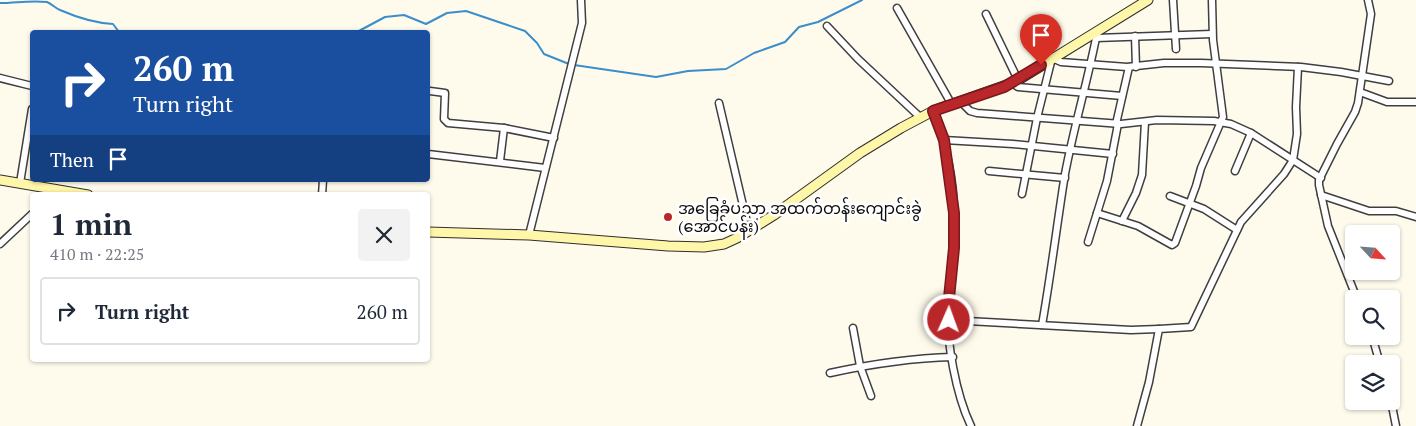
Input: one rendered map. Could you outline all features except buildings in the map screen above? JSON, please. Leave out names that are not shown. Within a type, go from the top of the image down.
[{"type":"main road","points":[[430,232],[529,235],[704,247],[724,244],[749,231],[860,153],[933,111],[1016,81],[1052,58],[1096,35],[1148,0]]},
{"type":"main road","points":[[0,180],[56,192]]},
{"type":"street","points":[[529,235],[582,23],[581,0]]},
{"type":"street","points":[[1173,0],[1176,49]]},
{"type":"street","points":[[1098,213],[1138,226],[1172,246],[1178,237],[1201,168],[1223,117],[1212,34],[1212,0]]},
{"type":"street","points":[[1353,290],[1328,226],[1319,186],[1320,178],[1336,144],[1355,112],[1360,92],[1371,14],[1368,0]]},
{"type":"street","points":[[897,8],[956,103],[970,111],[1117,124],[1166,120],[1222,122],[1251,133],[1320,178]]},
{"type":"street","points":[[986,14],[1018,87],[1122,96]]},
{"type":"street","points":[[827,26],[858,59],[921,118]]},
{"type":"street","points":[[1042,325],[1055,250],[1055,231],[1070,149],[1096,35],[1212,34]]},
{"type":"street","points":[[1088,242],[1098,213],[1113,154],[1122,96],[1133,67],[1135,36]]},
{"type":"street","points":[[1022,194],[1030,146],[1052,58],[1061,62],[1133,67],[1164,63],[1298,67],[1341,72],[1389,81]]},
{"type":"street","points":[[949,320],[1131,330],[1191,327],[1241,222],[1284,174],[1293,160],[1297,134],[1298,67]]},
{"type":"street","points":[[0,78],[30,86]]},
{"type":"street","points":[[430,91],[445,93],[444,119],[448,122],[504,128],[554,138]]},
{"type":"street","points":[[1360,92],[1387,102],[1416,102]]},
{"type":"street","points":[[719,102],[749,231]]},
{"type":"street","points":[[933,111],[944,140],[954,213],[954,248],[948,308],[953,357],[957,389],[962,409],[971,426]]},
{"type":"street","points":[[20,183],[30,121]]},
{"type":"street","points":[[1122,221],[1136,193],[1142,175],[1145,122]]},
{"type":"street","points":[[500,161],[504,128]]},
{"type":"street","points":[[1235,171],[1251,133]]},
{"type":"street","points":[[944,140],[1113,154]]},
{"type":"street","points":[[430,154],[500,161],[545,168]]},
{"type":"street","points":[[989,171],[1065,178]]},
{"type":"street","points":[[1321,195],[1369,210],[1396,211],[1416,217]]},
{"type":"street","points":[[1170,196],[1190,202],[1237,230]]},
{"type":"street","points":[[0,244],[30,216]]},
{"type":"street","points":[[853,328],[860,366],[871,396]]},
{"type":"street","points":[[1137,426],[1149,382],[1159,329]]},
{"type":"street","points":[[830,373],[912,358],[953,357]]},
{"type":"street","points":[[1393,410],[1396,426]]},
{"type":"waterway","points":[[574,65],[656,77],[688,71],[726,69],[754,53],[785,42],[799,27],[818,22],[862,0]]},
{"type":"waterway","points":[[0,3],[47,2],[58,9],[79,17],[113,24],[118,30]]},
{"type":"waterway","points":[[361,30],[385,17],[404,15],[426,24],[447,13],[466,11],[525,31],[537,43],[544,54],[569,64]]},
{"type":"place","name":"အခြေခံပညာ အထက်တန်းကျောင်းခွဲ (အောင်ပန်း)","points":[[668,217]]},
{"type":"route","points":[[949,320],[948,308],[954,248],[954,213],[944,140],[933,111],[1004,87],[1041,65]]}]
